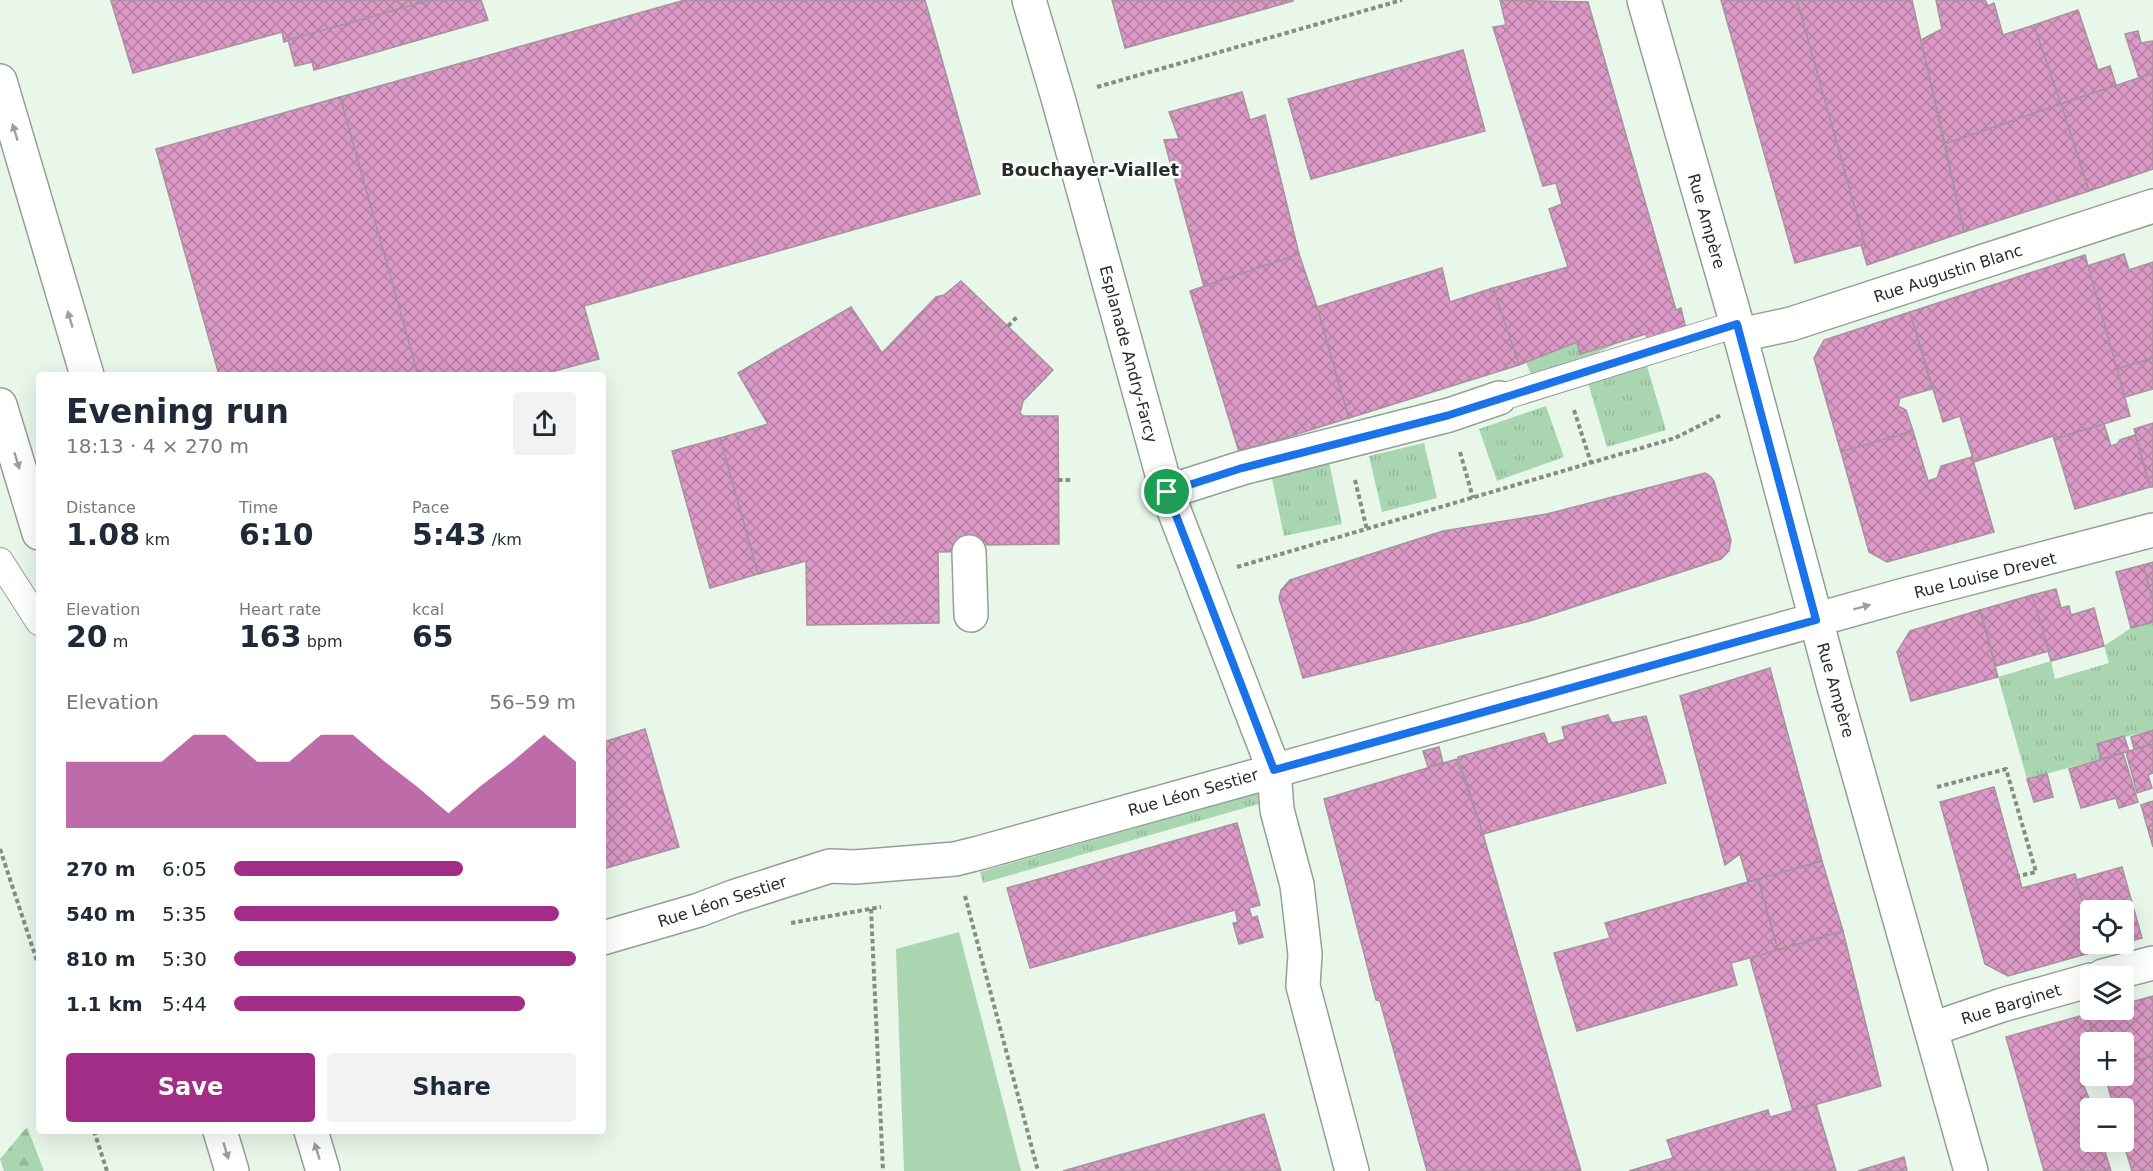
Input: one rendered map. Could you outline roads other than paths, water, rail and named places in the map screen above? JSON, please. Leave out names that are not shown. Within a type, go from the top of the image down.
[{"type":"main road","name":"Esplanade Andry-Farcy","points":[[1029,0],[1167,492],[1274,770],[1277,810],[1297,885],[1305,954],[1303,986],[1352,1171]]},
{"type":"main road","name":"Rue Ampère","points":[[1644,0],[1739,329],[1816,620],[1971,1171]]},
{"type":"main road","points":[[0,81],[86,372]]},
{"type":"main road","name":"Rue Augustin Blanc","points":[[1739,329],[1791,324],[2153,206]]},
{"type":"main road","points":[[1167,492],[1242,468],[1449,415],[1499,398]]},
{"type":"main road","points":[[0,405],[36,523]]},
{"type":"main road","name":"Rue Louise Drevet","points":[[1816,620],[2153,530]]},
{"type":"main road","points":[[969,552],[970,615]]},
{"type":"main road","name":"Rue Léon Sestier","points":[[606,937],[699,910],[830,866],[855,867],[967,856],[1816,620]]},
{"type":"main road","points":[[2134,968],[2153,963]]},
{"type":"main road","name":"Rue Barginet","points":[[1932,1029],[2002,1005],[2080,983]]},
{"type":"main road","points":[[221,1134],[232,1171]]},
{"type":"main road","points":[[312,1134],[323,1171]]},
{"type":"lane","points":[[1499,398],[1739,329]]},
{"type":"lane","points":[[0,561],[36,617]]},
{"type":"district","name":"Bouchayer-Viallet","points":[[1090,170]]}]
